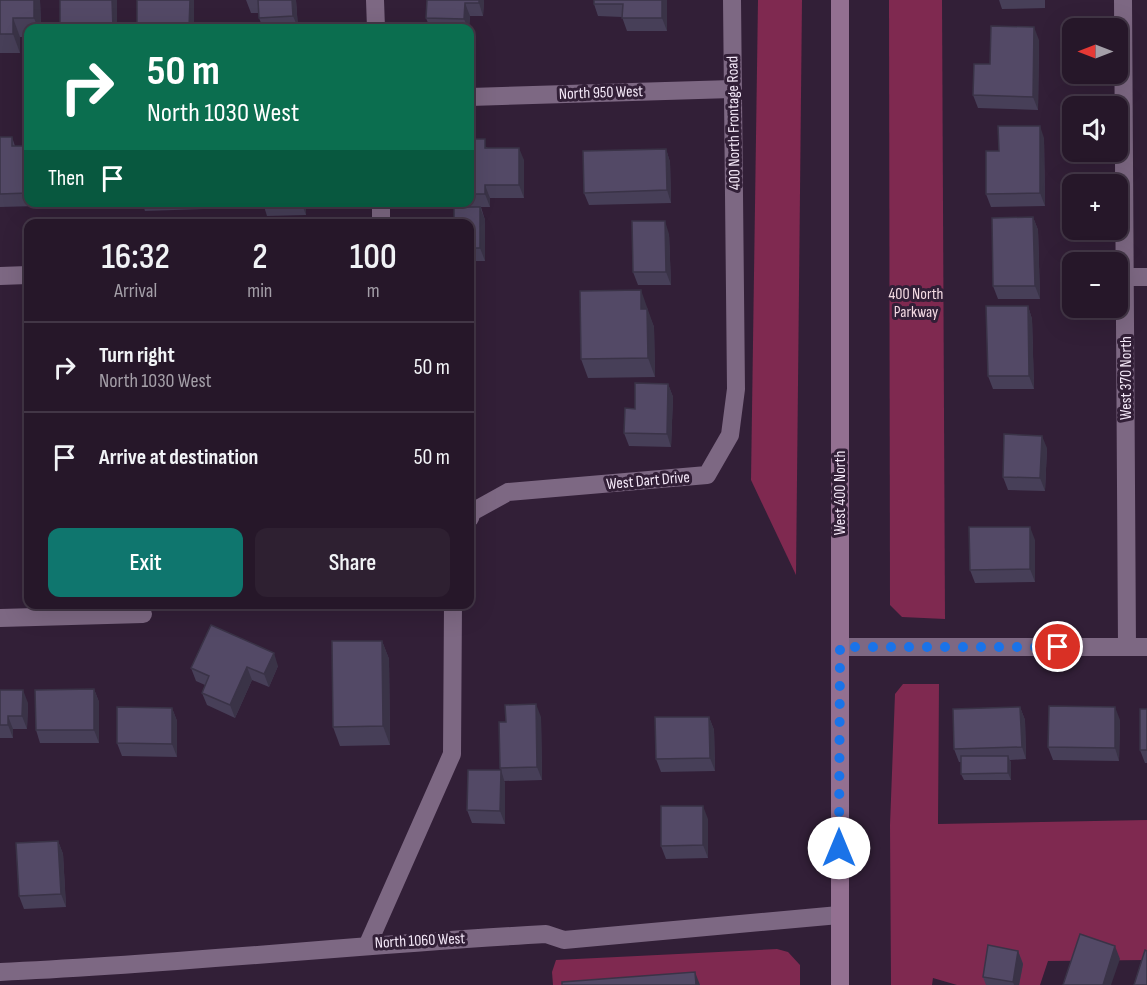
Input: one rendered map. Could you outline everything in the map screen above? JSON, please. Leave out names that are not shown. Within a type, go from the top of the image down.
[{"type":"main road","name":"West 400 North","points":[[840,0],[840,985]]},
{"type":"street","points":[[375,0],[376,24]]},
{"type":"street","name":"400 North Frontage Road","points":[[732,0],[736,245]]},
{"type":"street","name":"West 370 North","points":[[1123,0],[1125,252]]},
{"type":"street","name":"North 950 West","points":[[474,98],[732,89]]},
{"type":"street","name":"West Dart Drive","points":[[474,511],[508,492],[707,476],[730,435],[736,389],[736,245]]},
{"type":"street","points":[[0,276],[24,275]]},
{"type":"street","points":[[1128,278],[1147,277]]},
{"type":"street","name":"West 370 North","points":[[1125,318],[1127,647]]},
{"type":"street","points":[[368,944],[452,754],[453,609]]},
{"type":"street","points":[[0,618],[143,614]]},
{"type":"street","points":[[840,647],[1147,647]]},
{"type":"street","name":"North 1060 West","points":[[0,972],[134,966],[368,944],[546,934],[564,940],[839,915]]},
{"type":"green space","points":[[758,0],[802,0],[796,575],[751,480]]},
{"type":"green space","name":"400 North Parkway","points":[[889,0],[942,0],[945,619],[902,617],[890,605]]},
{"type":"green space","points":[[903,684],[939,684],[938,824],[1147,820],[1147,960],[1048,961],[1040,985],[957,985],[933,978],[932,985],[891,985],[890,825],[895,694]]},
{"type":"green space","points":[[777,949],[788,952],[800,965],[800,985],[553,985],[552,972],[556,960]]},
{"type":"building","points":[[0,0],[34,0],[34,18],[13,18],[13,34],[0,34]]},
{"type":"building","points":[[60,0],[112,0],[113,24],[60,24]]},
{"type":"building","points":[[137,0],[190,0],[189,24],[137,24]]},
{"type":"building","points":[[258,0],[292,0],[293,16],[259,18]]},
{"type":"building","points":[[427,0],[479,0],[479,3],[465,3],[464,19],[426,18]]},
{"type":"building","points":[[594,0],[662,0],[662,18],[622,18],[623,4],[594,4]]},
{"type":"building","points":[[991,26],[1034,27],[1033,97],[973,95],[974,64],[990,64]]},
{"type":"building","points":[[998,126],[1040,126],[1040,193],[986,194],[986,151],[999,151]]},
{"type":"building","points":[[0,137],[12,137],[12,146],[24,146],[24,193],[0,194]]},
{"type":"building","points":[[474,139],[485,139],[485,148],[519,148],[519,185],[485,185],[485,194],[474,194]]},
{"type":"building","points":[[666,149],[667,190],[584,193],[583,151]]},
{"type":"building","points":[[454,207],[480,207],[480,248],[474,248],[474,219],[454,219]]},
{"type":"building","points":[[1033,217],[1035,286],[993,286],[992,218]]},
{"type":"building","points":[[632,221],[665,221],[666,272],[633,272]]},
{"type":"building","points":[[641,290],[641,309],[647,309],[648,358],[581,359],[580,291]]},
{"type":"building","points":[[986,306],[1028,306],[1029,376],[988,376]]},
{"type":"building","points":[[635,383],[668,384],[667,434],[624,433],[625,408],[635,409]]},
{"type":"building","points":[[1004,434],[1042,436],[1040,478],[1003,477]]},
{"type":"building","points":[[969,527],[1030,527],[1030,569],[970,570]]},
{"type":"building","points":[[211,625],[274,653],[264,674],[247,667],[230,705],[202,693],[209,676],[191,668]]},
{"type":"building","points":[[332,641],[382,641],[383,726],[333,727]]},
{"type":"building","points":[[94,689],[94,730],[36,730],[35,690]]},
{"type":"building","points":[[0,690],[23,690],[22,716],[8,716],[8,725],[0,725]]},
{"type":"building","points":[[536,704],[537,767],[500,768],[499,722],[506,722],[505,705]]},
{"type":"building","points":[[1049,706],[1115,707],[1115,748],[1048,747]]},
{"type":"building","points":[[117,707],[172,708],[172,744],[117,743]]},
{"type":"building","points":[[1020,707],[1022,747],[954,749],[953,709]]},
{"type":"building","points":[[1140,709],[1147,709],[1147,750],[1140,750]]},
{"type":"building","points":[[655,717],[709,717],[710,758],[656,759]]},
{"type":"building","points":[[961,756],[1008,756],[1008,773],[961,774]]},
{"type":"building","points":[[468,770],[501,770],[500,811],[467,810]]},
{"type":"building","points":[[661,806],[703,806],[703,845],[661,846]]},
{"type":"building","points":[[58,841],[61,894],[19,896],[16,843]]},
{"type":"building","points":[[1080,934],[1115,946],[1103,985],[1063,985]]},
{"type":"building","points":[[988,945],[1018,951],[1013,982],[983,977]]},
{"type":"building","points":[[1145,950],[1147,951],[1147,985],[1134,985]]},
{"type":"building","points":[[695,972],[696,985],[562,985],[562,982]]},
{"type":"route","points":[[839,848],[840,647],[1058,647]]}]
